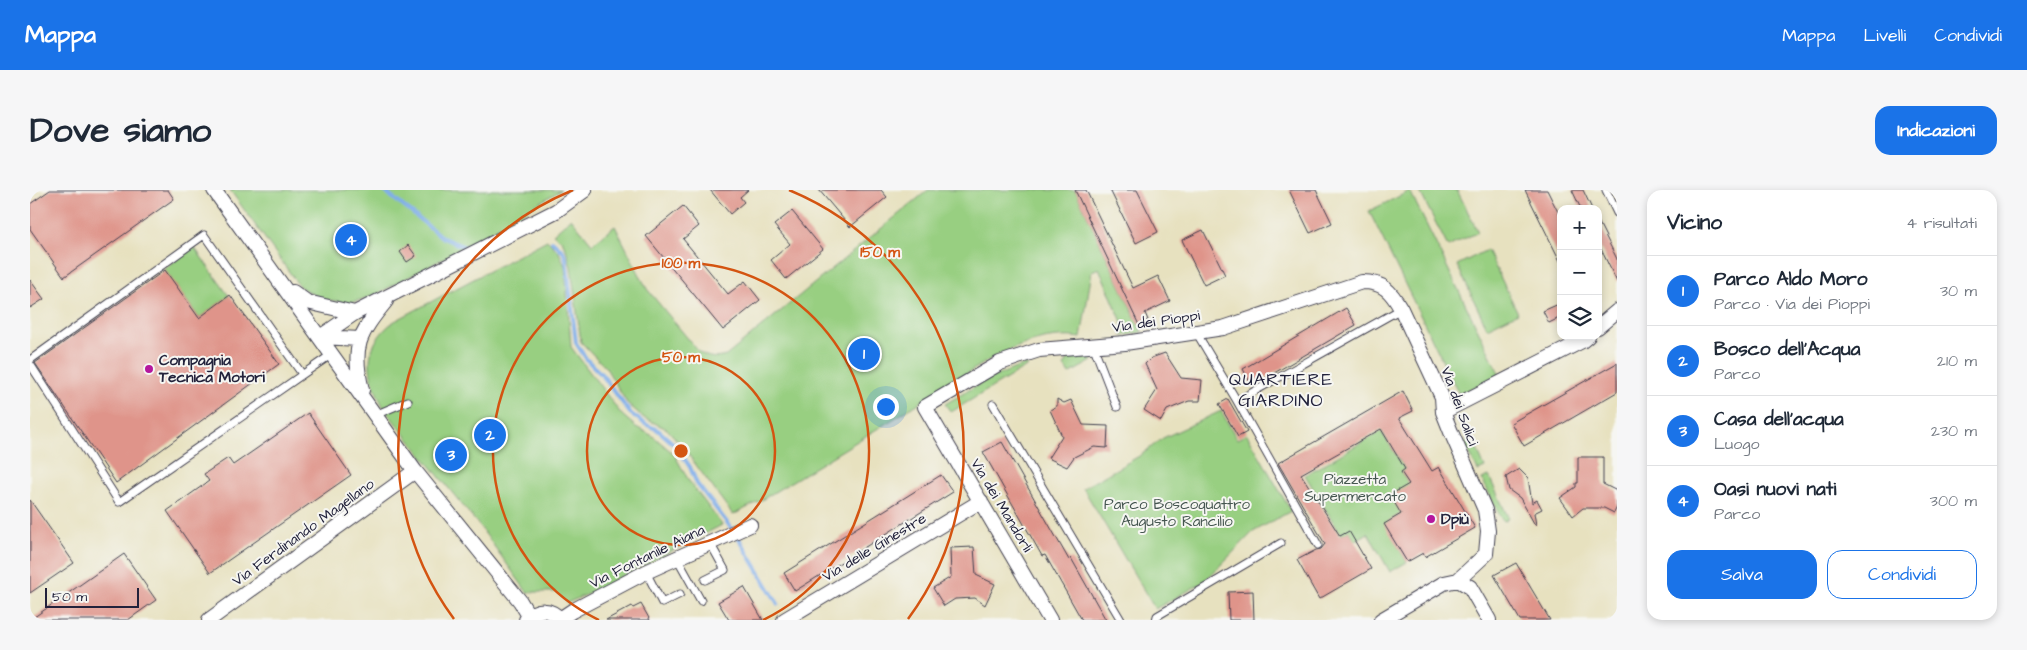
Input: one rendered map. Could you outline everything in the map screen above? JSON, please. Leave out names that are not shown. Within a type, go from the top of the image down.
[{"type":"street","points":[[214,190],[415,471],[520,601],[528,618],[534,612],[545,610],[556,615],[560,620]]},
{"type":"street","points":[[320,337],[355,313],[556,211],[584,190]]},
{"type":"street","name":"Via dei Pioppi","points":[[925,407],[1000,363],[1039,350],[1125,343],[1224,328],[1362,282],[1378,282],[1394,296]]},
{"type":"street","points":[[281,283],[306,302],[355,313]]},
{"type":"street","name":"Via dei Salici","points":[[1394,296],[1440,391],[1444,412],[1451,432],[1485,510],[1488,530],[1486,554],[1458,580]]},
{"type":"street","points":[[364,398],[357,370],[357,354],[360,339],[367,324],[388,297]]},
{"type":"street","points":[[1602,324],[1617,311]]},
{"type":"street","points":[[320,337],[360,339]]},
{"type":"street","points":[[1444,412],[1583,340]]},
{"type":"street","name":"Via dei Mandorli","points":[[925,407],[1050,620]]},
{"type":"street","name":"Via Ferdinando Magellano","points":[[209,620],[415,471]]},
{"type":"street","name":"Via delle Ginestre","points":[[784,620],[981,501]]},
{"type":"street","name":"Via Fontanile Aiana","points":[[560,620],[572,611],[646,572],[750,525]]},
{"type":"street","points":[[1380,620],[1444,583],[1458,580],[1470,587],[1489,620]]},
{"type":"lane","points":[[1606,190],[1617,213]]},
{"type":"lane","points":[[30,360],[204,236],[302,374]]},
{"type":"lane","points":[[1237,401],[1401,309]]},
{"type":"lane","points":[[1196,332],[1318,545]]},
{"type":"lane","points":[[1093,345],[1117,408]]},
{"type":"lane","points":[[30,364],[119,502],[332,354]]},
{"type":"lane","points":[[376,415],[408,401]]},
{"type":"lane","points":[[993,404],[1121,620]]},
{"type":"lane","points":[[705,580],[725,570],[710,542]]},
{"type":"lane","points":[[1156,620],[1157,616],[1281,543]]},
{"type":"lane","points":[[677,558],[701,601]]},
{"type":"lane","points":[[646,572],[662,602],[680,594]]},
{"type":"green space","points":[[230,190],[561,190],[465,247],[373,296],[350,303],[322,299],[300,287]]},
{"type":"green space","points":[[928,190],[1075,190],[1142,332],[1122,336],[1122,322],[1099,268],[1092,271],[1081,338],[1047,338],[994,357],[760,501],[733,515],[682,446],[667,429],[644,418],[627,403],[606,368],[581,342],[571,267],[562,241],[553,234],[571,218],[592,244],[615,226],[647,289],[699,352],[709,357],[718,357],[726,356]]},
{"type":"green space","points":[[1419,190],[1457,190],[1478,232],[1448,247]]},
{"type":"green space","points":[[1410,191],[1500,375],[1459,394],[1369,211]]},
{"type":"green space","points":[[547,240],[559,252],[565,266],[571,347],[622,415],[636,427],[653,436],[674,454],[689,481],[722,525],[567,603],[556,592],[527,592],[481,528],[385,410],[374,386],[370,363],[375,342],[393,322]]},
{"type":"green space","points":[[194,247],[229,296],[199,318],[164,269]]},
{"type":"green space","points":[[1487,250],[1518,313],[1487,328],[1457,265]]},
{"type":"green space","points":[[1085,352],[1092,361],[1069,374],[1064,366],[1072,353]]},
{"type":"green space","points":[[1026,364],[1028,366],[951,412],[945,404],[988,379]]},
{"type":"green space","name":"Parco Boscoquattro Augusto Rancilio","points":[[1221,411],[1237,439],[1247,434],[1291,511],[1253,532],[1204,582],[1155,609],[1083,488],[1141,455],[1163,438]]},
{"type":"green space","name":"Piazzetta Supermercato","points":[[1381,431],[1405,469],[1401,472],[1409,484],[1401,514],[1385,524],[1407,562],[1390,572],[1368,533],[1355,541],[1349,531],[1341,535],[1305,475]]},
{"type":"green space","points":[[1468,439],[1474,442],[1485,468],[1478,471],[1466,446]]},
{"type":"green space","points":[[1489,476],[1508,517],[1506,521],[1502,520],[1482,479]]},
{"type":"building","points":[[50,190],[168,190],[174,199],[64,277],[30,229],[30,204]]},
{"type":"building","points":[[710,190],[748,190],[740,197],[744,202],[730,214]]},
{"type":"building","points":[[819,190],[881,190],[887,197],[850,227]]},
{"type":"building","points":[[1075,190],[1086,190],[1133,288],[1158,276],[1170,301],[1145,313],[1148,320],[1139,325]]},
{"type":"building","points":[[1110,190],[1137,190],[1158,232],[1136,243]]},
{"type":"building","points":[[1289,190],[1316,190],[1332,223],[1310,233]]},
{"type":"building","points":[[1525,190],[1547,190],[1557,210],[1557,255]]},
{"type":"building","points":[[1572,190],[1583,190],[1590,205],[1579,205]]},
{"type":"building","points":[[683,206],[699,226],[683,239],[728,294],[745,281],[760,300],[723,330],[646,236]]},
{"type":"building","points":[[792,211],[823,249],[786,279],[771,260],[790,244],[774,225]]},
{"type":"building","points":[[1602,229],[1617,259],[1617,282],[1602,251]]},
{"type":"building","points":[[1203,230],[1225,275],[1204,285],[1182,240]]},
{"type":"building","points":[[408,245],[416,256],[407,262],[400,252]]},
{"type":"building","name":"Compagnia Tecnica Motori","points":[[165,270],[199,318],[230,295],[279,364],[116,483],[35,363]]},
{"type":"building","points":[[30,280],[44,299],[30,308]]},
{"type":"building","points":[[1557,305],[1557,319],[1549,323],[1543,311]]},
{"type":"building","points":[[1346,308],[1356,325],[1252,386],[1243,369]]},
{"type":"building","points":[[1165,353],[1181,378],[1202,380],[1200,401],[1189,401],[1167,410],[1161,421],[1144,410],[1157,390],[1145,364],[1151,358]]},
{"type":"building","points":[[1617,363],[1617,392],[1524,446],[1511,423]]},
{"type":"building","points":[[1403,391],[1413,411],[1399,418],[1432,471],[1439,467],[1475,528],[1425,557],[1423,553],[1407,562],[1384,524],[1401,514],[1390,495],[1409,484],[1401,472],[1405,469],[1381,429],[1301,474],[1340,536],[1349,531],[1371,569],[1319,599],[1297,560],[1321,549],[1325,544],[1278,463]]},
{"type":"building","points":[[1057,399],[1064,403],[1071,400],[1083,425],[1108,426],[1107,448],[1094,447],[1074,457],[1067,467],[1048,458],[1062,436],[1050,410],[1057,406]]},
{"type":"building","points":[[1228,399],[1247,432],[1238,437],[1219,404]]},
{"type":"building","points":[[308,413],[351,475],[210,573],[167,511],[209,481],[204,474],[228,458],[233,465]]},
{"type":"building","points":[[1002,442],[1069,560],[1071,558],[1106,620],[1082,620],[1045,555],[1042,556],[983,452]]},
{"type":"building","points":[[452,446],[460,455],[452,463],[443,455]]},
{"type":"building","points":[[1578,457],[1603,457],[1603,484],[1617,491],[1617,507],[1614,513],[1604,508],[1583,508],[1573,516],[1560,498],[1576,487],[1576,483],[1578,483]]},
{"type":"building","points":[[1519,469],[1528,478],[1532,503],[1537,500],[1542,509],[1534,513],[1536,525],[1520,498],[1509,490],[1506,477]]},
{"type":"building","points":[[941,475],[953,492],[795,591],[784,573]]},
{"type":"building","points":[[30,500],[74,563],[30,593]]},
{"type":"building","points":[[974,547],[976,575],[995,584],[985,605],[975,598],[955,599],[944,606],[933,588],[951,577],[950,548]]},
{"type":"building","points":[[124,554],[156,600],[128,620],[30,620]]},
{"type":"building","points":[[1516,563],[1550,620],[1520,620],[1494,575]]},
{"type":"building","points":[[744,587],[763,620],[729,620],[718,602]]},
{"type":"building","points":[[1253,591],[1254,620],[1229,620],[1228,592]]},
{"type":"building","points":[[641,604],[650,620],[606,620],[632,606],[633,608]]},
{"type":"waterway","points":[[383,190],[443,238],[465,247]]},
{"type":"waterway","points":[[552,241],[563,251],[566,259],[576,343],[587,360],[603,376],[630,413],[645,424],[658,430],[675,445],[690,467],[697,484],[732,529]]},
{"type":"waterway","points":[[737,535],[778,604]]},
{"type":"place","name":"Oasi nuovi nati","points":[[351,240]]},
{"type":"place","name":"Parco Aldo Moro","points":[[864,354]]},
{"type":"place","name":"Compagnia Tecnica Motori","points":[[149,369]]},
{"type":"place","name":"Bosco dell'Acqua","points":[[490,435]]},
{"type":"place","name":"Casa dell'acqua","points":[[451,455]]},
{"type":"place","name":"Dpiù","points":[[1431,519]]},
{"type":"district","name":"QUARTIERE GIARDINO","points":[[1281,389]]}]
